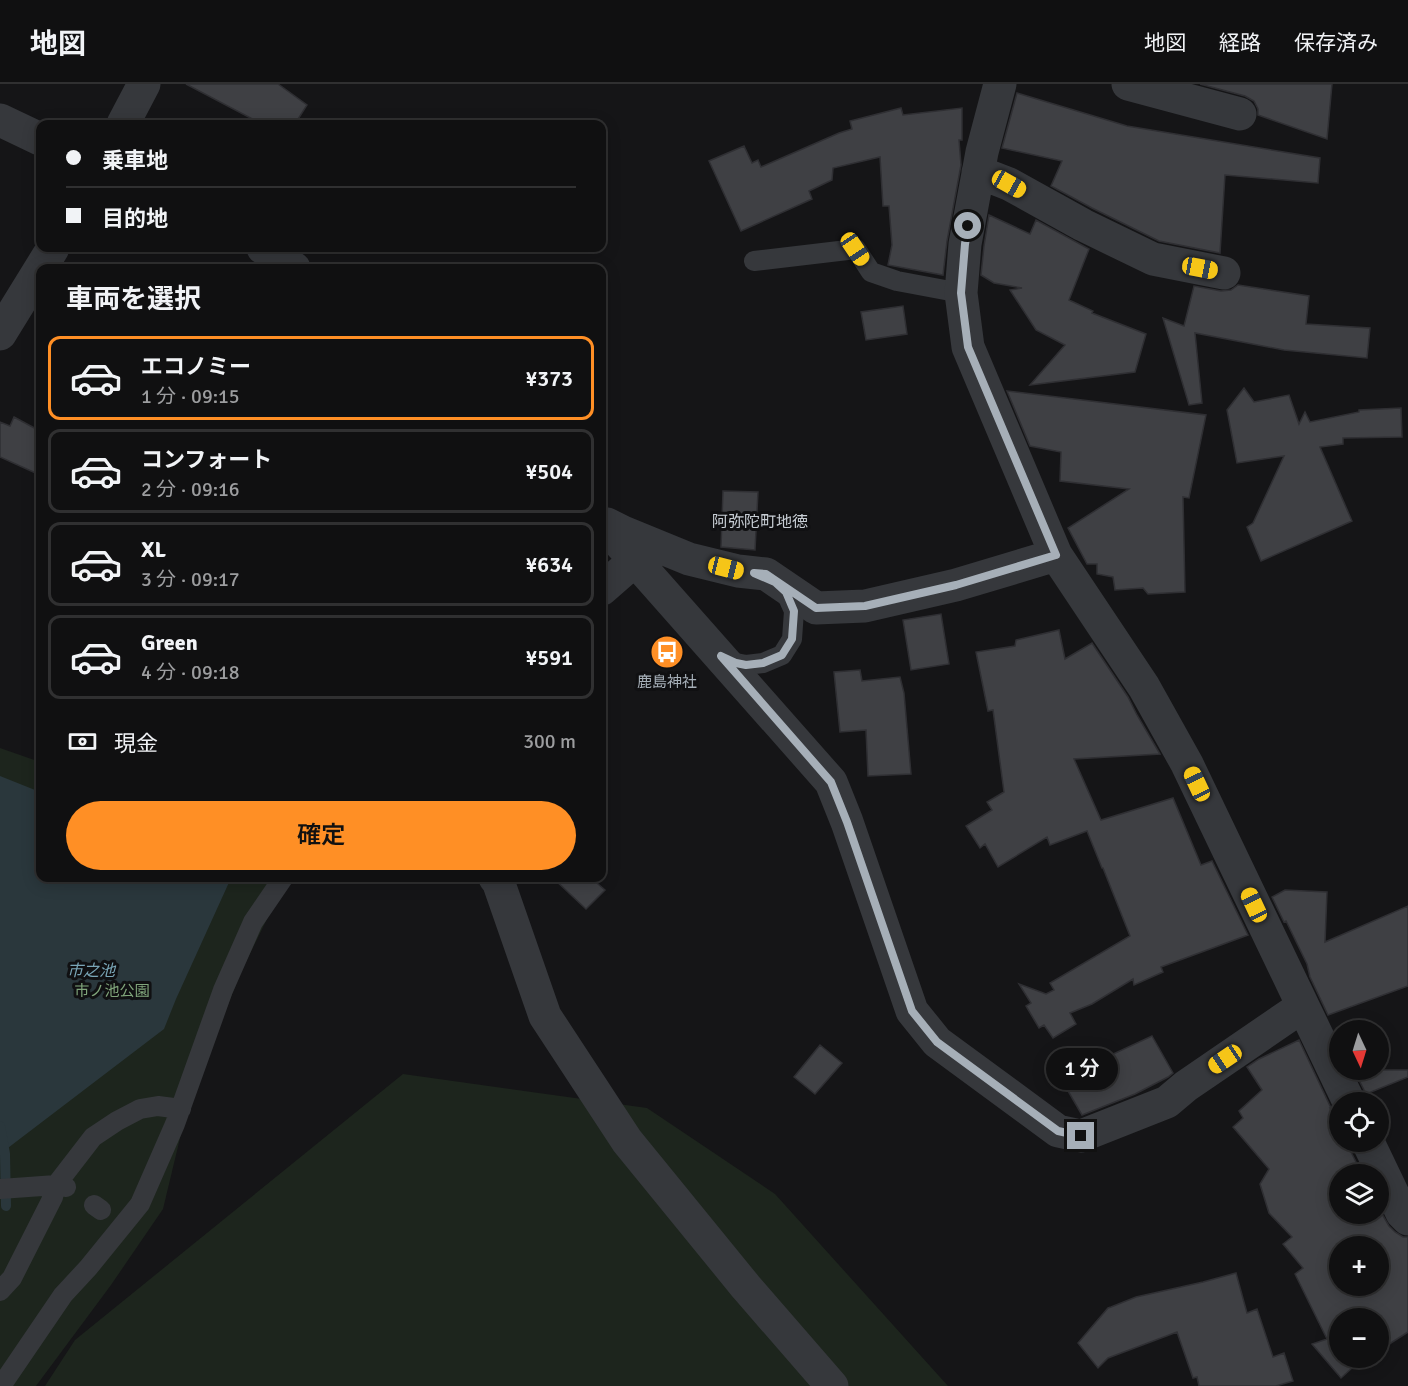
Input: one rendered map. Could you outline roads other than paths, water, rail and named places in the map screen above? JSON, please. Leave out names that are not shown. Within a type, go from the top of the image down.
[{"type":"street","points":[[125,120],[144,84]]},
{"type":"street","points":[[1000,84],[978,172],[965,244],[961,293],[968,347],[1056,555],[1144,687],[1187,764],[1344,1092]]},
{"type":"street","points":[[1128,84],[1240,114]]},
{"type":"street","points":[[0,120],[36,138]]},
{"type":"street","points":[[978,172],[1009,184],[1083,225],[1153,259],[1224,273]]},
{"type":"street","points":[[269,252],[288,264]]},
{"type":"street","points":[[0,334],[36,276]]},
{"type":"street","points":[[606,524],[689,559],[738,571],[766,574],[816,608],[865,606],[956,585],[1056,555]]},
{"type":"street","points":[[606,527],[831,782],[912,1011],[937,1042],[1058,1131],[1081,1136],[1167,1102],[1186,1086],[1303,1006]]},
{"type":"street","points":[[606,586],[634,561]]},
{"type":"street","points":[[498,882],[544,1016],[627,1141],[746,1287],[832,1386]]},
{"type":"street","points":[[1373,1152],[1402,1213],[1408,1219]]},
{"type":"lane","points":[[754,261],[855,249],[871,272],[897,281],[961,293]]},
{"type":"lane","points":[[721,656],[746,665],[763,663],[782,655],[792,639],[794,611],[786,592],[775,582],[754,573]]},
{"type":"lane","points":[[1,1386],[63,1295],[140,1204],[175,1124],[223,990],[253,922],[281,882]]},
{"type":"lane","points":[[0,1291],[12,1278],[50,1205],[93,1137],[140,1108],[158,1106],[180,1109]]},
{"type":"lane","points":[[0,1188],[61,1186]]},
{"type":"water","name":"市之池","points":[[0,776],[36,790],[36,882],[229,882],[164,1029],[0,1154]]},
{"type":"waterway","points":[[0,1126],[5,1154],[6,1206]]},
{"type":"place","name":"鹿島神社","points":[[667,652]]},
{"type":"district","name":"阿弥陀町地徳","points":[[760,521]]},
{"type":"park label","name":"市ノ池公園","points":[[112,991]]}]
